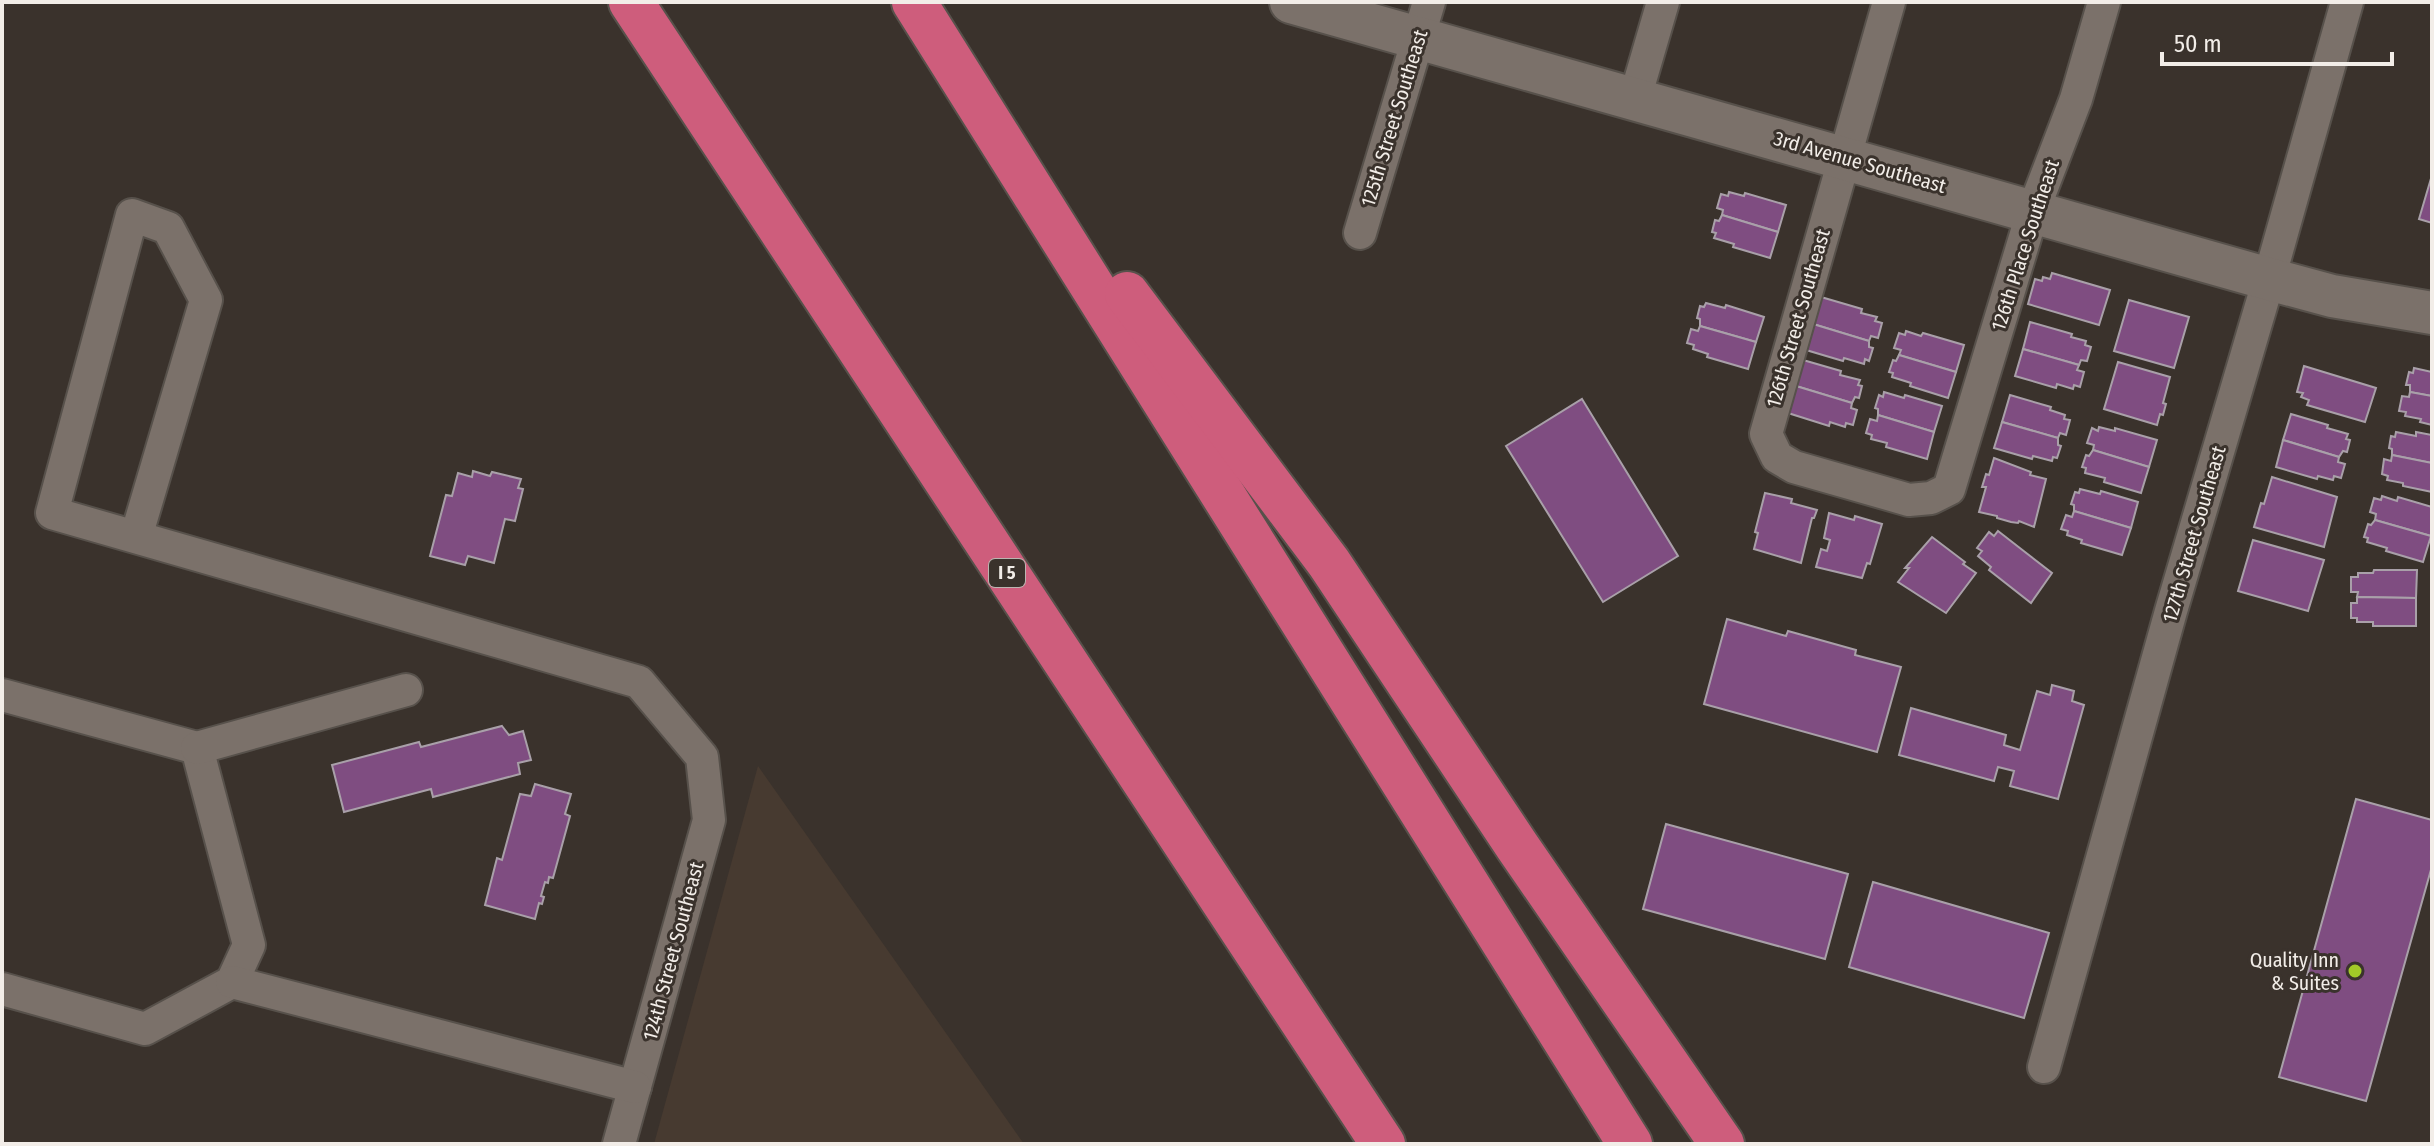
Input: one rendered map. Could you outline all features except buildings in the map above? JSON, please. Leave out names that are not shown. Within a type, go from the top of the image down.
[{"type":"highway","name":"I 5","points":[[631,2],[1383,1144]]},
{"type":"highway","points":[[914,2],[1630,1144]]},
{"type":"highway","points":[[945,51],[1329,563],[1517,846],[1722,1144]]},
{"type":"street","name":"3rd Avenue Southeast","points":[[1291,2],[1424,20],[1635,98],[2332,296],[2432,313]]},
{"type":"street","points":[[1635,98],[1663,2]]},
{"type":"street","name":"126th Street Southeast","points":[[1889,2],[1766,434],[1777,457],[1794,467],[1909,500],[1931,498],[1949,489]]},
{"type":"street","name":"126th Place Southeast","points":[[1949,489],[2033,211],[2076,99],[2104,2]]},
{"type":"street","name":"127th Street Southeast","points":[[2044,1067],[2175,596],[2347,2]]},
{"type":"street","name":"125th Street Southeast","points":[[1360,233],[1424,20]]},
{"type":"street","points":[[132,215],[168,228],[206,300],[136,537],[52,513],[132,215]]},
{"type":"street","name":"124th Street Southeast","points":[[136,537],[639,682],[702,757],[709,820],[619,1144]]},
{"type":"street","points":[[2,695],[197,748],[406,690]]},
{"type":"street","points":[[2,989],[145,1029],[232,982],[249,945],[197,748]]},
{"type":"street","points":[[232,982],[635,1087]]},
{"type":"shaded area","points":[[758,766],[1024,1144],[654,1144]]},
{"type":"place","name":"Quality Inn & Suites","points":[[2355,971]]}]
